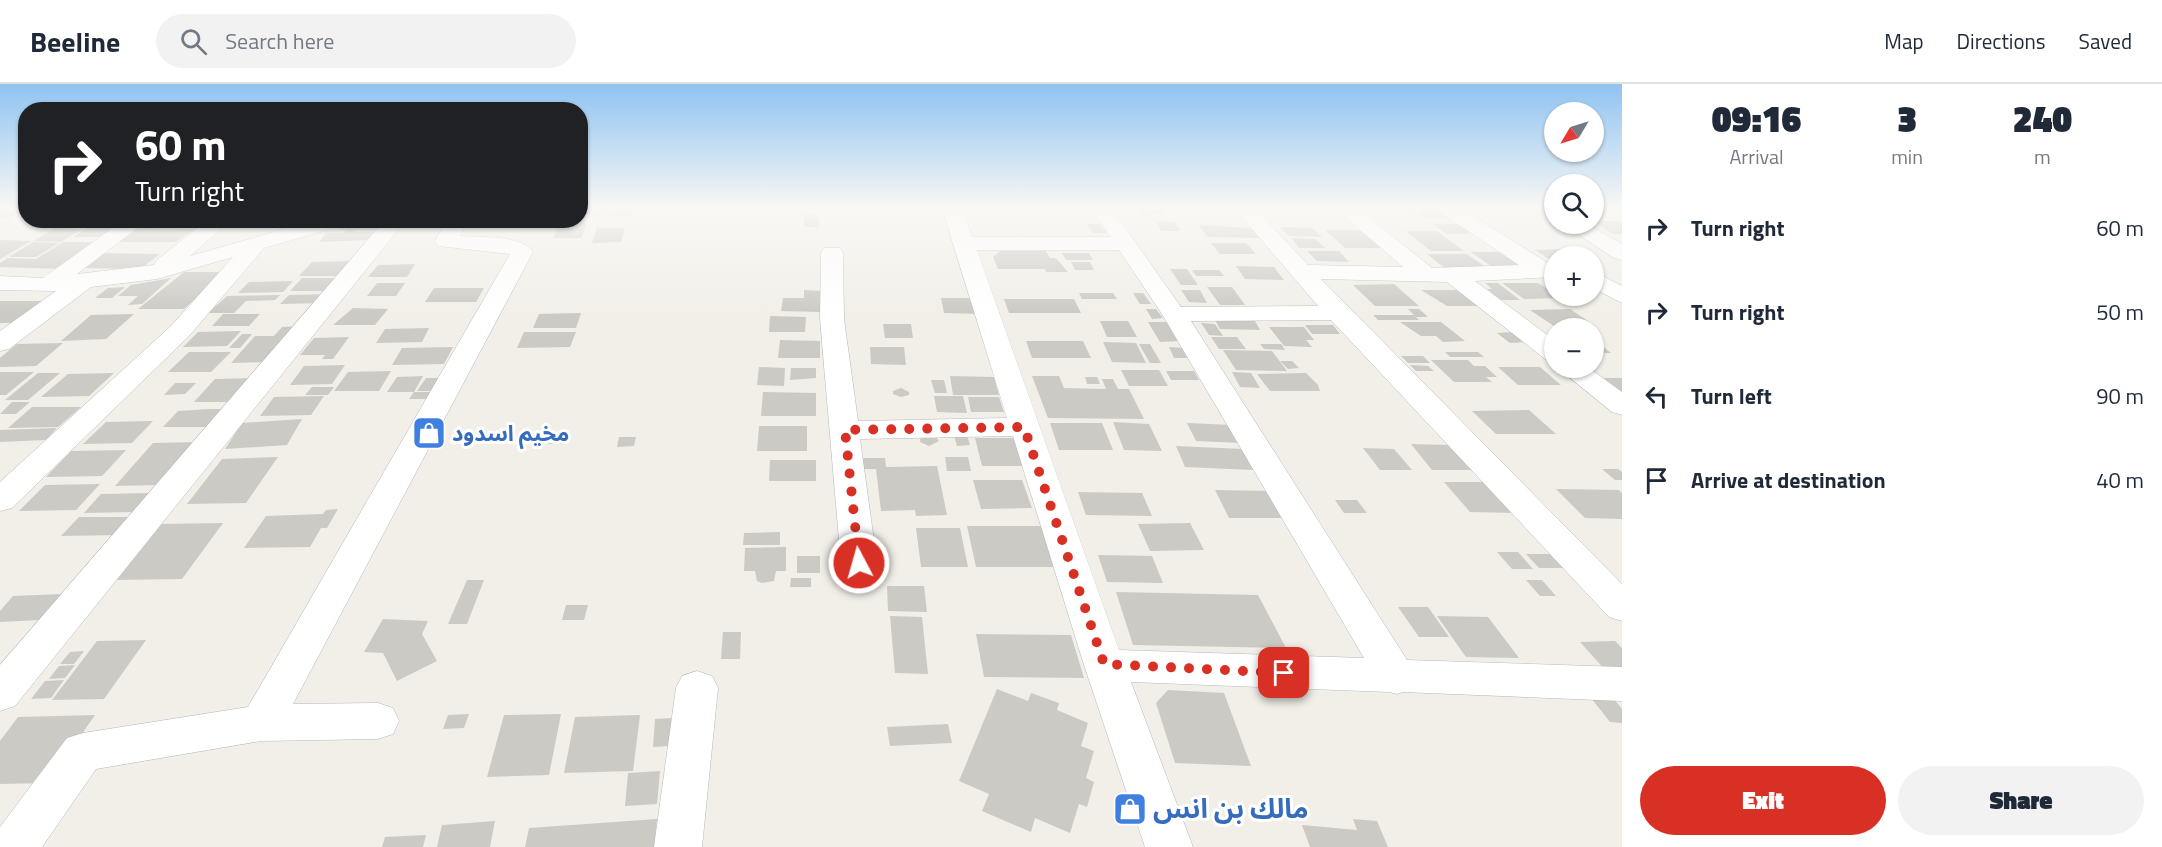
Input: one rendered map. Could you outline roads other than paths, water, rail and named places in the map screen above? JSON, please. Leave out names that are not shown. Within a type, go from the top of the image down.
[{"type":"street","points":[[47,285],[105,244]]},
{"type":"street","points":[[157,272],[191,244]]},
{"type":"street","points":[[0,284],[82,283],[157,272],[261,244]]},
{"type":"street","points":[[0,694],[376,244]]},
{"type":"street","points":[[261,723],[522,252],[512,247],[475,244]]},
{"type":"street","points":[[962,244],[1104,664],[1169,847]]},
{"type":"street","points":[[1061,244],[1126,244],[1174,314],[1397,678]]},
{"type":"street","points":[[1275,244],[1338,313],[1622,608]]},
{"type":"street","points":[[1388,244],[1424,273]]},
{"type":"street","points":[[1505,244],[1544,268]]},
{"type":"street","points":[[1606,244],[1622,253]]},
{"type":"street","points":[[0,500],[180,331],[256,245]]},
{"type":"street","points":[[832,253],[832,320],[859,563]]},
{"type":"street","points":[[1300,272],[1453,275],[1544,271]]},
{"type":"street","points":[[1453,275],[1544,345]]},
{"type":"street","points":[[0,343],[82,283]]},
{"type":"street","points":[[1604,285],[1622,296]]},
{"type":"street","points":[[1174,314],[1338,313]]},
{"type":"street","points":[[1585,378],[1622,406]]},
{"type":"street","points":[[845,430],[1024,427]]},
{"type":"street","points":[[1104,664],[1397,678],[1622,684]]},
{"type":"street","points":[[678,847],[697,688]]},
{"type":"street","points":[[14,847],[82,752],[261,723],[378,721]]},
{"type":"place","name":"مخيم اسدود","points":[[429,433]]},
{"type":"place","name":"مالك بن انس","points":[[1130,809]]}]
